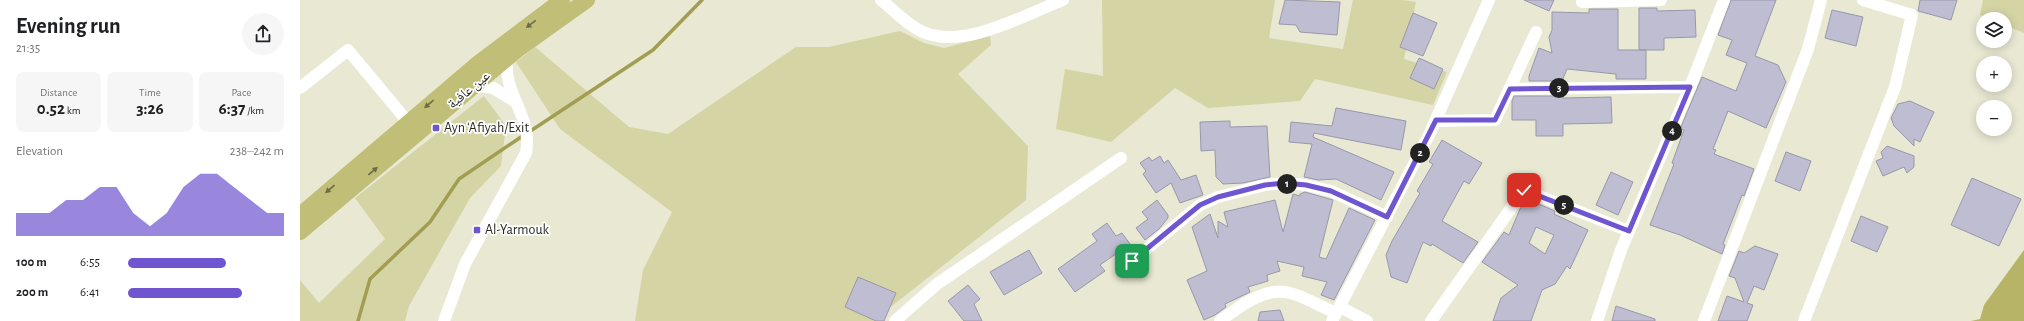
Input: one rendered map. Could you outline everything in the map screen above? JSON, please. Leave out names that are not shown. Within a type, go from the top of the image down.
[{"type":"main road","name":"عين عافية","points":[[300,215],[476,65],[562,0]]},
{"type":"main road","name":"عين عافية","points":[[300,232],[507,58],[587,0]]},
{"type":"street","points":[[881,0],[921,31],[948,38],[980,32],[1063,0]]},
{"type":"street","points":[[1336,314],[1436,120],[1489,0]]},
{"type":"street","points":[[1582,2],[1661,0]]},
{"type":"street","points":[[1596,321],[1629,231],[1690,87],[1724,0]]},
{"type":"street","points":[[1704,321],[1808,49],[1821,0]]},
{"type":"street","points":[[1804,321],[1895,87],[1912,15],[1863,0]]},
{"type":"street","points":[[1436,120],[1495,120],[1536,32]]},
{"type":"street","points":[[300,88],[348,50],[408,122]]},
{"type":"street","points":[[444,321],[465,264],[526,153],[528,140],[527,126],[516,102],[506,72],[507,58]]},
{"type":"street","points":[[475,85],[493,88],[516,102]]},
{"type":"street","points":[[1510,89],[1690,87]]},
{"type":"street","points":[[895,321],[937,284],[1121,158]]},
{"type":"street","points":[[1132,261],[1200,205],[1218,197],[1265,185],[1292,184],[1331,191],[1387,217]]},
{"type":"street","points":[[1431,321],[1524,190],[1629,231]]},
{"type":"street","points":[[1220,321],[1252,300],[1268,294],[1290,293],[1336,314],[1367,321]]},
{"type":"green space","points":[[1102,0],[1275,0],[1269,38],[1343,49],[1353,0],[1402,0],[1416,2],[1404,59],[1447,72],[1433,105],[1315,79],[1300,101],[1208,108],[1175,88],[1111,142],[1056,129],[1065,69],[1103,76]]},
{"type":"green space","points":[[1983,0],[2024,0],[2024,33],[2012,28],[2012,12],[1981,12]]},
{"type":"green space","points":[[900,31],[924,43],[944,48],[990,36],[991,45],[958,74],[1028,146],[1026,200],[873,321],[635,321],[643,270],[672,212],[560,129],[516,62],[535,47],[629,127],[668,134],[796,47],[829,47]]},
{"type":"green space","points":[[484,96],[506,126],[501,166],[470,198],[409,306],[405,321],[300,321],[300,280],[319,303],[385,239],[355,198]]},
{"type":"shaded area","points":[[2024,250],[2024,321],[1971,321],[1980,319],[1984,305]]},
{"type":"building","points":[[1285,0],[1340,2],[1337,35],[1300,32],[1296,25],[1279,24]]},
{"type":"building","points":[[1524,0],[1554,0],[1549,11]]},
{"type":"building","points":[[1731,0],[1776,0],[1755,56],[1778,65],[1786,82],[1766,128],[1728,111],[1713,149],[1716,150],[1714,154],[1754,169],[1723,244],[1725,245],[1722,254],[1680,235],[1650,225],[1674,164],[1672,163],[1684,130],[1680,129],[1702,77],[1736,91],[1747,63],[1726,55],[1732,40],[1718,35]]},
{"type":"building","points":[[1920,0],[1957,0],[1951,20],[1918,11]]},
{"type":"building","points":[[1639,8],[1657,8],[1657,11],[1695,10],[1696,37],[1664,38],[1664,50],[1639,50]]},
{"type":"building","points":[[1589,9],[1618,9],[1618,50],[1646,50],[1646,79],[1616,79],[1616,74],[1567,69],[1562,81],[1529,81],[1529,76],[1539,48],[1552,53],[1549,37],[1552,30],[1552,12],[1589,13]]},
{"type":"building","points":[[1832,10],[1863,17],[1856,46],[1825,38]]},
{"type":"building","points":[[1413,13],[1437,23],[1423,56],[1400,47]]},
{"type":"building","points":[[1419,58],[1443,69],[1434,89],[1410,78]]},
{"type":"building","points":[[1514,96],[1563,96],[1563,98],[1611,97],[1612,123],[1563,124],[1563,136],[1536,136],[1536,120],[1512,120],[1512,101]]},
{"type":"building","points":[[1910,101],[1934,112],[1920,142],[1914,139],[1914,146],[1894,126],[1891,118],[1898,104]]},
{"type":"building","points":[[1336,108],[1406,121],[1401,150],[1314,133],[1313,137],[1394,172],[1381,200],[1336,179],[1318,180],[1304,177],[1312,144],[1289,142],[1291,122],[1332,126]]},
{"type":"building","points":[[1230,121],[1230,127],[1267,126],[1270,177],[1243,183],[1223,184],[1216,177],[1215,150],[1201,151],[1200,122]]},
{"type":"building","points":[[1442,140],[1482,163],[1469,184],[1464,181],[1442,221],[1478,242],[1463,263],[1432,244],[1431,246],[1423,242],[1407,283],[1391,277],[1386,255],[1392,241],[1420,193],[1417,191],[1433,164],[1429,162]]},
{"type":"building","points":[[1887,146],[1914,156],[1914,167],[1907,173],[1904,167],[1883,176],[1876,161],[1883,158],[1881,152]]},
{"type":"building","points":[[1786,152],[1811,161],[1800,191],[1775,181]]},
{"type":"building","points":[[1160,156],[1164,163],[1168,160],[1181,180],[1196,175],[1203,195],[1180,203],[1171,183],[1156,193],[1143,174],[1146,171],[1140,163],[1149,157],[1152,161]]},
{"type":"building","points":[[1611,172],[1633,182],[1618,215],[1596,205]]},
{"type":"building","points":[[1972,178],[2021,199],[1999,246],[1951,225]]},
{"type":"building","points":[[1305,192],[1333,200],[1319,257],[1326,259],[1349,208],[1375,220],[1334,300],[1321,295],[1327,282],[1302,276],[1304,267],[1277,261],[1280,271],[1267,275],[1268,281],[1248,287],[1250,292],[1225,304],[1226,307],[1215,315],[1204,320],[1187,280],[1207,271],[1192,227],[1210,214],[1218,238],[1218,221],[1228,227],[1224,212],[1275,200],[1283,232],[1293,194],[1300,196],[1300,194]]},
{"type":"building","points":[[1527,199],[1555,211],[1554,214],[1588,230],[1570,269],[1567,266],[1555,284],[1542,290],[1531,321],[1493,321],[1501,298],[1518,285],[1482,262],[1504,232],[1509,235],[1520,209]],"holes":[[[1536,227],[1554,235],[1545,254],[1529,243]]]},
{"type":"building","points":[[1157,200],[1168,215],[1168,218],[1159,229],[1145,240],[1136,228],[1148,219],[1142,212]]},
{"type":"building","points":[[1861,216],[1888,227],[1877,252],[1851,241]]},
{"type":"building","points":[[1107,223],[1116,236],[1122,233],[1130,244],[1100,265],[1105,271],[1075,292],[1058,269],[1097,241],[1092,234]]},
{"type":"building","points":[[1755,246],[1778,254],[1764,290],[1754,286],[1747,303],[1753,305],[1747,321],[1718,321],[1727,296],[1744,302],[1735,278],[1729,276],[1739,251],[1744,253]]},
{"type":"building","points":[[1029,250],[1042,273],[1004,295],[990,272]]},
{"type":"building","points":[[858,277],[896,293],[884,321],[876,321],[845,307]]},
{"type":"building","points":[[968,285],[980,299],[974,304],[982,321],[964,321],[948,301]]},
{"type":"building","points":[[1616,306],[1655,319],[1655,321],[1612,321]]},
{"type":"building","points":[[1280,310],[1284,321],[1258,321],[1260,312]]},
{"type":"waterway","points":[[529,132],[653,50],[702,0]]},
{"type":"waterway","points":[[358,321],[370,279],[430,222],[459,179],[524,135]]},
{"type":"place","name":"Ayn ‘Afiyah/Exit","points":[[436,128]]},
{"type":"place","name":"Al-Yarmouk","points":[[477,230]]},
{"type":"route","points":[[1132,261],[1200,205],[1218,197],[1265,185],[1284,183],[1306,185],[1331,191],[1387,217],[1436,120],[1495,120],[1510,89],[1690,87],[1629,231],[1524,190]]}]
